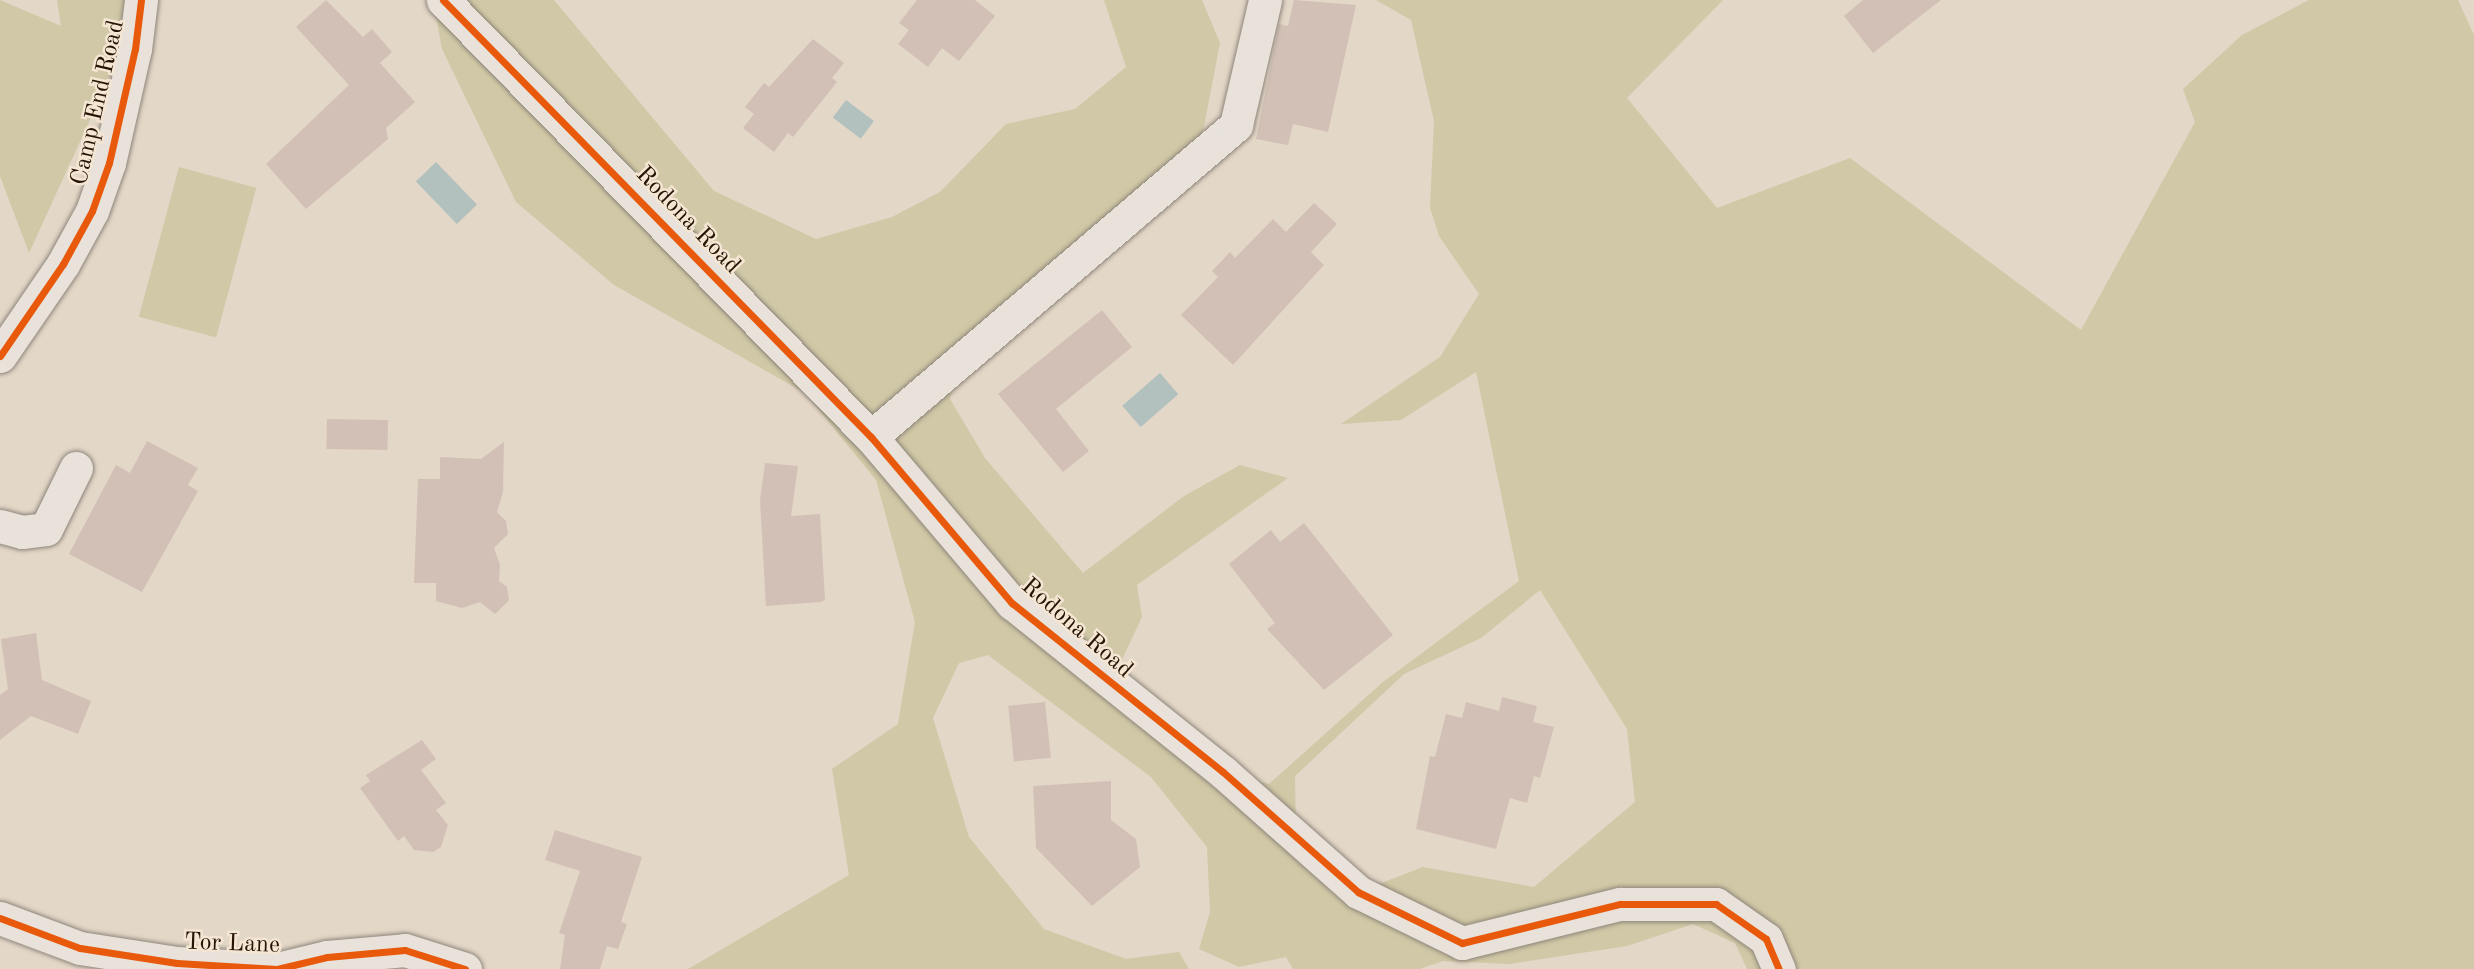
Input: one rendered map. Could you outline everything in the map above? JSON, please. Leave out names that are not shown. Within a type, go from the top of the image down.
[{"type":"street","name":"Camp End Road","points":[[0,356],[63,264],[92,211],[109,163],[135,49],[141,0]]},
{"type":"street","name":"Rodona Road","points":[[443,0],[871,437],[1012,603],[1223,772],[1358,892],[1462,943],[1620,904],[1716,904],[1766,939],[1779,969]]},
{"type":"street","points":[[871,437],[1236,125],[1265,0]]},
{"type":"street","points":[[0,526],[22,532],[46,529],[76,468]]},
{"type":"street","name":"Tor Lane","points":[[0,918],[80,948],[177,963],[277,969],[327,957],[405,950],[465,969]]},
{"type":"shaded area","points":[[0,0],[61,26],[57,0],[127,0],[116,63],[29,253],[0,176]]},
{"type":"shaded area","points":[[433,0],[554,0],[714,191],[816,239],[892,217],[940,192],[1006,124],[1075,109],[1126,67],[1104,0],[1202,0],[1220,43],[1201,142],[961,357],[950,399],[985,458],[1083,573],[1184,496],[1240,465],[1288,478],[1137,585],[1142,617],[1110,685],[1223,772],[1269,784],[1383,682],[1519,581],[1476,372],[1401,420],[1341,424],[1440,357],[1479,294],[1439,236],[1430,208],[1434,121],[1411,20],[1376,0],[1723,0],[1627,98],[1717,208],[1850,158],[2081,330],[2195,122],[2183,89],[2242,35],[2309,0],[2458,0],[2474,35],[2474,969],[1747,969],[1735,943],[1693,924],[1627,946],[1509,964],[1443,961],[1420,969],[1293,969],[1286,957],[1239,967],[1199,949],[1210,912],[1207,847],[1151,777],[988,655],[959,663],[933,718],[969,837],[1044,929],[1126,959],[1179,952],[1189,969],[688,969],[849,875],[832,769],[898,724],[915,622],[876,480],[805,393],[614,285],[516,202],[442,49]],"holes":[[[1540,590],[1627,729],[1635,802],[1534,887],[1423,867],[1358,892],[1296,833],[1295,776],[1404,674],[1481,638]]]},
{"type":"shaded area","points":[[846,100],[874,121],[861,139],[833,118]]},
{"type":"shaded area","points":[[436,162],[477,204],[457,224],[416,181]]},
{"type":"shaded area","points":[[179,167],[256,188],[216,337],[139,317]]},
{"type":"shaded area","points":[[1160,373],[1178,394],[1141,427],[1122,406]]},
{"type":"building","points":[[326,0],[363,37],[372,29],[392,52],[380,63],[415,102],[386,128],[388,139],[306,209],[266,164],[349,85],[296,27]]},
{"type":"building","points":[[917,0],[975,0],[995,16],[959,61],[942,48],[928,67],[898,44],[909,30],[899,23]]},
{"type":"building","points":[[1294,0],[1356,5],[1328,132],[1293,124],[1288,145],[1256,139],[1279,24],[1288,26]]},
{"type":"building","points":[[1863,0],[1941,0],[1873,53],[1844,16]]},
{"type":"building","points":[[813,39],[844,63],[832,78],[837,82],[793,137],[788,133],[774,152],[743,128],[754,114],[745,107],[764,83],[769,87]]},
{"type":"building","points":[[1314,203],[1337,224],[1311,252],[1324,265],[1233,365],[1181,315],[1218,277],[1212,271],[1230,252],[1235,258],[1273,219],[1286,232]]},
{"type":"building","points":[[1102,310],[1132,347],[1056,409],[1089,451],[1063,472],[998,394]]},
{"type":"building","points":[[327,419],[388,420],[387,450],[326,449]]},
{"type":"building","points":[[147,441],[198,468],[188,485],[198,491],[142,592],[69,554],[116,465],[130,473]]},
{"type":"building","points":[[504,442],[503,492],[497,512],[506,521],[508,534],[494,548],[500,565],[499,581],[507,587],[509,600],[495,614],[480,602],[462,608],[436,601],[436,583],[414,583],[418,479],[440,479],[440,457],[481,459]]},
{"type":"building","points":[[765,463],[798,466],[791,516],[820,514],[825,600],[821,602],[766,606],[760,500]]},
{"type":"building","points":[[1304,523],[1393,635],[1324,690],[1267,629],[1275,623],[1229,564],[1271,530],[1280,542]]},
{"type":"building","points":[[36,633],[42,680],[91,701],[78,734],[31,716],[0,740],[0,695],[8,689],[1,639]]},
{"type":"building","points":[[1502,697],[1537,706],[1533,722],[1554,727],[1540,778],[1534,776],[1527,803],[1510,798],[1496,849],[1416,829],[1430,756],[1435,757],[1446,714],[1462,718],[1466,702],[1499,711]]},
{"type":"building","points":[[1045,702],[1051,758],[1014,762],[1008,706]]},
{"type":"building","points":[[422,740],[436,759],[421,770],[446,803],[436,810],[448,825],[441,847],[433,852],[414,850],[404,836],[398,841],[360,788],[370,781],[366,775]]},
{"type":"building","points":[[1111,781],[1111,820],[1136,839],[1140,867],[1092,906],[1036,848],[1033,786]]},
{"type":"building","points":[[555,830],[642,857],[621,922],[627,924],[618,949],[607,946],[600,969],[560,969],[565,935],[559,933],[580,871],[545,860]]},
{"type":"cycle path","points":[[0,356],[63,264],[92,211],[109,163],[135,49],[141,0]]},
{"type":"cycle path","points":[[443,0],[871,437],[1012,603],[1223,772],[1358,892],[1462,943],[1620,904],[1716,904],[1766,939],[1779,969]]},
{"type":"cycle path","points":[[0,918],[80,948],[177,963],[277,969],[327,957],[405,950],[465,969]]}]
